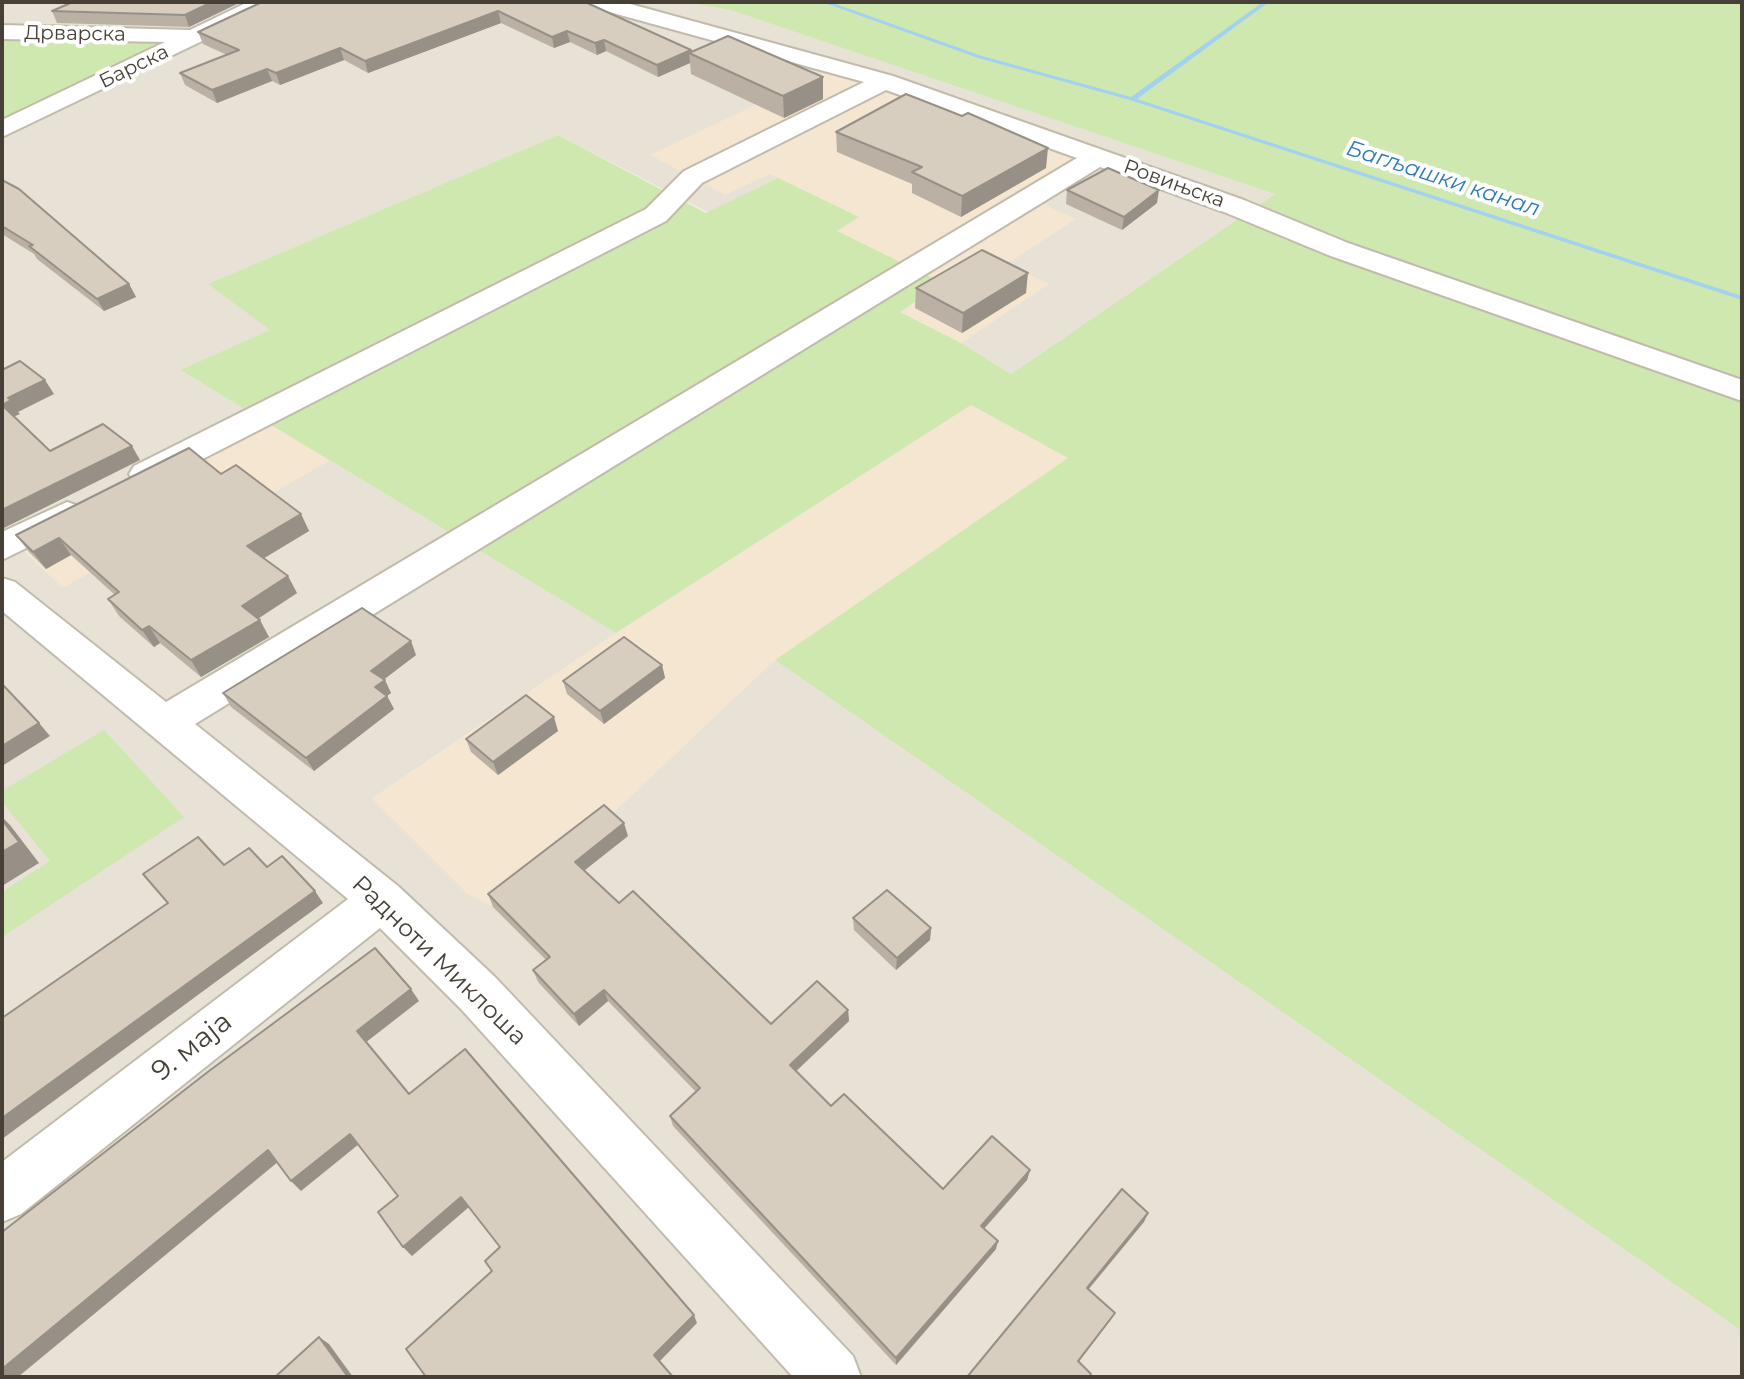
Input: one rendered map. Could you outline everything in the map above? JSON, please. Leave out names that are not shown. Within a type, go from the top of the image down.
[{"type":"street","name":"Барска","points":[[2,130],[265,2]]},
{"type":"street","name":"Ровињска","points":[[599,2],[885,81],[1099,156],[1338,249],[1742,391]]},
{"type":"street","name":"Дрварска","points":[[2,32],[196,37]]},
{"type":"street","points":[[116,489],[656,215],[693,177],[885,81]]},
{"type":"street","points":[[164,723],[1099,156]]},
{"type":"street","points":[[2,547],[87,504]]},
{"type":"street","name":"Радноти Миклоша","points":[[2,591],[382,900],[478,993],[832,1377]]},
{"type":"street","name":"9. маја","points":[[2,1195],[382,900]]},
{"type":"shaded area","points":[[2,2],[685,2],[730,10],[1276,194],[1011,374],[961,343],[558,135],[209,284],[271,330],[180,370],[616,633],[373,798],[468,894],[775,660],[1742,1331],[1742,1377],[2,1377]]},
{"type":"shaded area","points":[[824,72],[914,99],[1102,168],[1043,204],[1076,219],[1007,264],[1049,284],[961,343],[899,311],[942,284],[836,231],[858,217],[770,174],[725,195],[650,155]]},
{"type":"shaded area","points":[[971,405],[1069,458],[775,660],[608,818],[493,907],[468,894],[372,799],[616,633]]},
{"type":"shaded area","points":[[269,412],[334,458],[176,549],[158,534],[63,588],[18,546]]},
{"type":"green space","points":[[685,2],[1742,2],[1742,1331],[775,660],[1068,458],[971,405],[616,633],[180,370],[270,330],[208,284],[558,135],[706,213],[778,178],[859,217],[837,231],[943,283],[900,312],[961,343],[1011,374],[1275,194],[730,10]]},
{"type":"green space","points":[[2,37],[176,40],[2,126]]},
{"type":"green space","points":[[104,730],[184,817],[2,937],[2,892],[50,861],[2,802],[2,791]]},
{"type":"building","points":[[73,2],[212,2],[185,15],[52,11]]},
{"type":"building","points":[[262,2],[585,2],[691,50],[657,65],[604,40],[595,43],[567,31],[552,37],[498,11],[365,61],[340,48],[276,73],[267,69],[212,90],[180,73],[239,50],[198,32]]},
{"type":"building","points":[[728,36],[823,77],[783,96],[689,53]]},
{"type":"building","points":[[906,94],[962,116],[968,113],[1048,148],[962,196],[912,172],[922,167],[836,132]]},
{"type":"building","points":[[1108,168],[1159,190],[1124,217],[1067,190]]},
{"type":"building","points":[[2,180],[19,189],[129,284],[97,299],[29,246],[33,245],[2,226]]},
{"type":"building","points":[[982,250],[1028,273],[963,313],[916,288]]},
{"type":"building","points":[[20,361],[45,380],[8,398],[11,400],[2,405],[2,370]]},
{"type":"building","points":[[2,405],[50,451],[103,424],[132,446],[2,510]]},
{"type":"building","points":[[189,448],[221,474],[236,465],[301,514],[247,546],[288,576],[242,606],[260,620],[191,660],[149,626],[142,630],[108,599],[119,592],[59,538],[33,552],[16,535]]},
{"type":"building","points":[[362,608],[411,641],[371,671],[385,680],[375,687],[387,696],[306,758],[223,693]]},
{"type":"building","points":[[624,637],[662,665],[600,711],[563,681]]},
{"type":"building","points":[[2,684],[39,723],[2,746]]},
{"type":"building","points":[[526,695],[554,717],[493,762],[466,739]]},
{"type":"building","points":[[604,805],[624,823],[575,862],[619,903],[633,891],[771,1024],[817,981],[848,1010],[790,1065],[831,1106],[844,1094],[943,1189],[992,1136],[1030,1170],[981,1226],[998,1241],[896,1358],[670,1116],[700,1088],[604,990],[574,1014],[533,970],[550,957],[488,894]]},
{"type":"building","points":[[2,820],[19,842],[2,852]]},
{"type":"building","points":[[198,837],[224,865],[249,848],[267,867],[282,856],[315,891],[2,1118],[2,1018],[168,903],[143,874]]},
{"type":"building","points":[[887,890],[931,928],[897,958],[853,918]]},
{"type":"building","points":[[375,948],[411,989],[357,1031],[409,1094],[465,1049],[694,1315],[654,1355],[673,1377],[426,1377],[406,1349],[492,1271],[485,1261],[500,1247],[461,1197],[403,1247],[378,1212],[398,1196],[350,1134],[291,1181],[268,1150],[2,1369],[2,1232],[209,1071]]},
{"type":"building","points":[[1122,1189],[1148,1213],[1087,1288],[1115,1313],[1078,1361],[1091,1374],[1089,1377],[967,1377]]},
{"type":"building","points":[[319,1337],[348,1377],[275,1377]]},
{"type":"waterway","name":"Багљашки канал","points":[[825,2],[980,57],[1132,99]]},
{"type":"waterway","name":"Багљашки канал","points":[[1132,99],[1266,2]]},
{"type":"waterway","name":"Багљашки канал","points":[[1132,99],[1742,298]]}]
